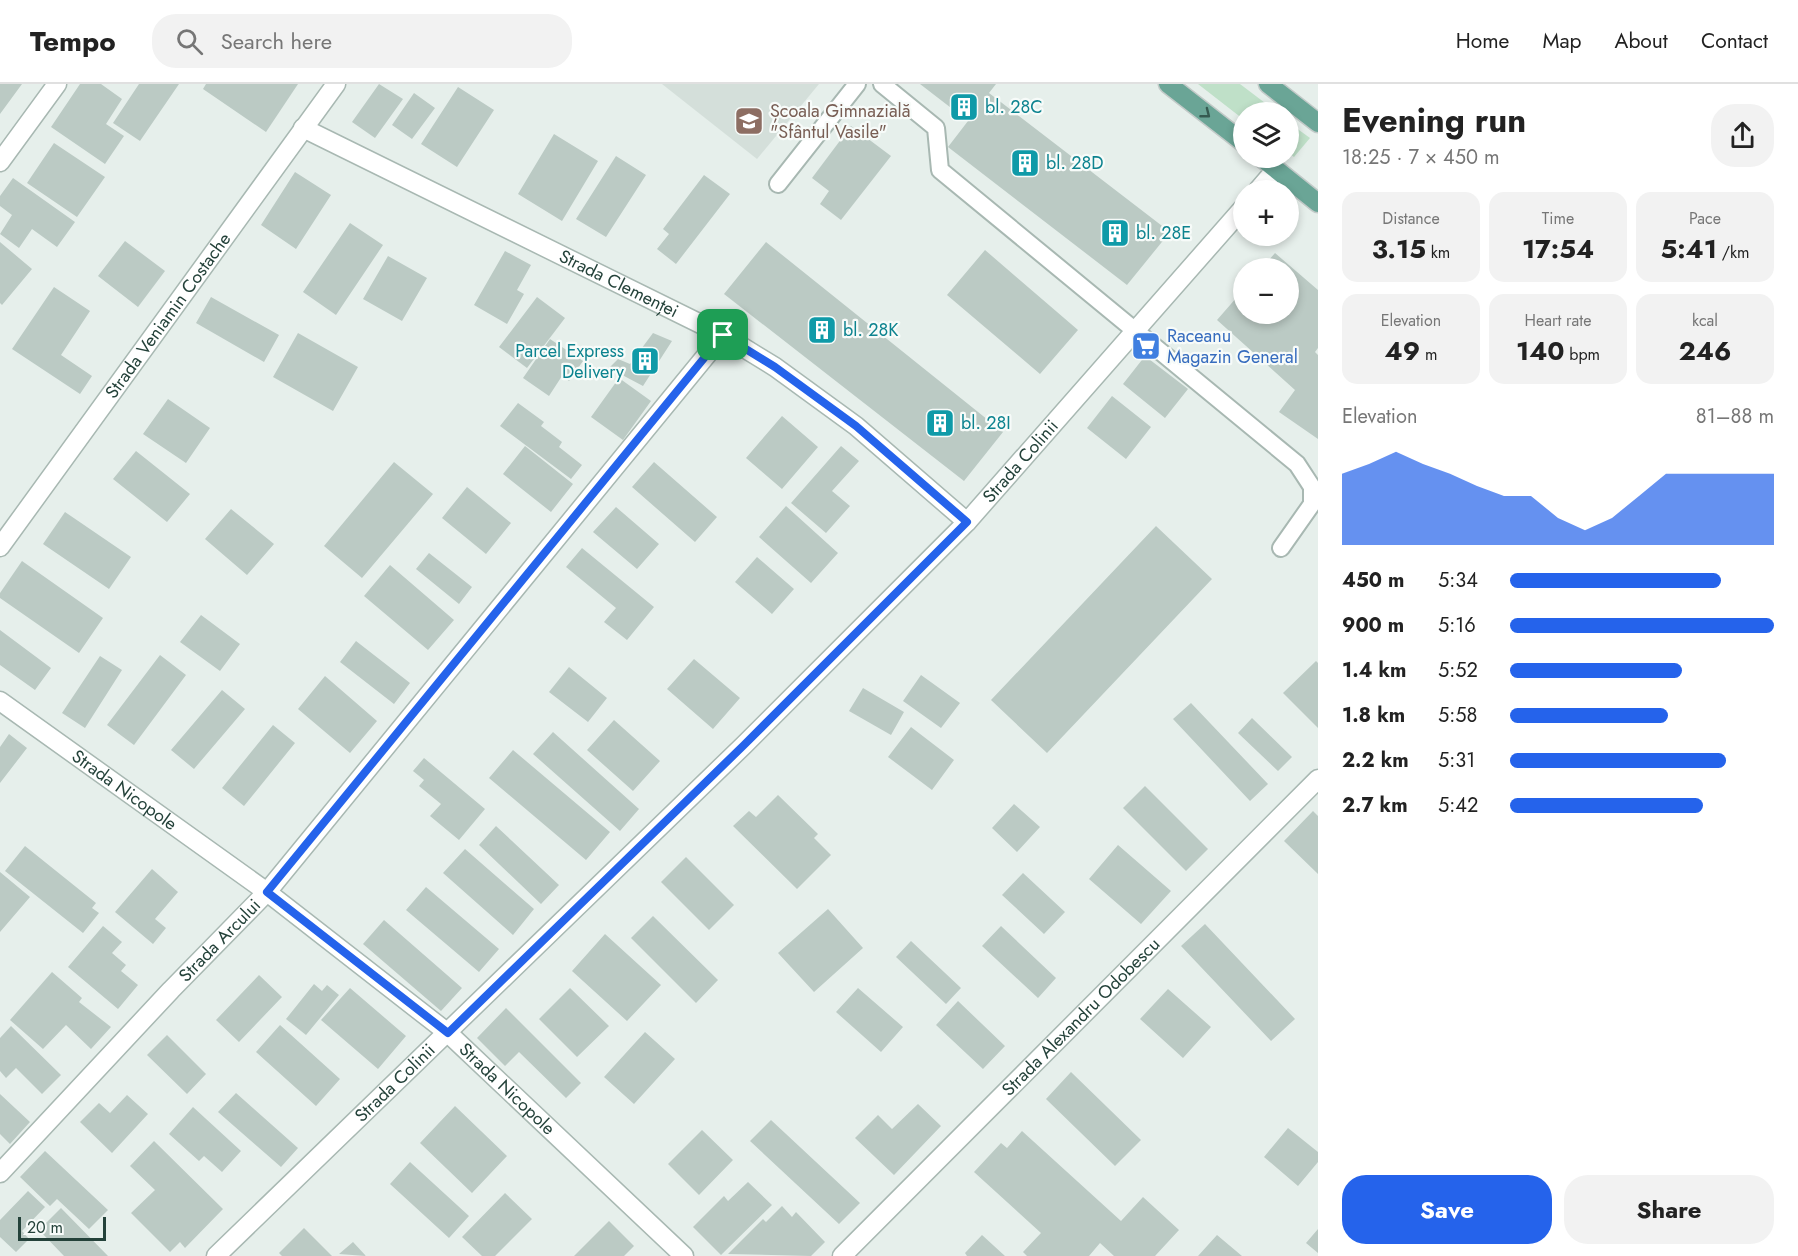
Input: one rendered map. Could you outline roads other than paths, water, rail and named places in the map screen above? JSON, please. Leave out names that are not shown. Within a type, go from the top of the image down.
[{"type":"main road","points":[[1168,84],[1233,134]]},
{"type":"main road","points":[[1268,84],[1318,123]]},
{"type":"main road","points":[[1276,169],[1318,203]]},
{"type":"street","points":[[0,162],[57,84]]},
{"type":"street","name":"Strada Veniamin Costache","points":[[0,547],[336,84]]},
{"type":"street","name":"Strada Clemenței","points":[[303,128],[723,335],[775,367],[856,426],[967,522]]},
{"type":"street","points":[[1267,180],[1276,169]]},
{"type":"street","name":"Strada Colinii","points":[[216,1256],[744,745],[967,522],[1233,220]]},
{"type":"street","name":"Strada Arcului","points":[[0,1173],[171,990],[267,892],[723,335]]},
{"type":"street","name":"Strada Nicopole","points":[[0,701],[267,892],[448,1033],[684,1256]]},
{"type":"street","name":"Strada Alexandru Odobescu","points":[[842,1256],[1318,779]]},
{"type":"lane","points":[[778,184],[857,84]]},
{"type":"lane","points":[[882,84],[936,128],[940,170],[1297,464],[1312,487],[1312,504],[1281,548]]},
{"type":"place","name":"bl. 28C","points":[[964,107]]},
{"type":"place","name":"Școala Gimnazială \"Sfântul Vasile\"","points":[[749,121]]},
{"type":"place","name":"bl. 28D","points":[[1025,163]]},
{"type":"place","name":"bl. 28E","points":[[1115,233]]},
{"type":"place","name":"bl. 28K","points":[[822,330]]},
{"type":"place","name":"Raceanu Magazin General","points":[[1146,346]]},
{"type":"place","name":"Parcel Express Delivery","points":[[645,361]]},
{"type":"place","name":"bl. 28I","points":[[940,423]]}]
